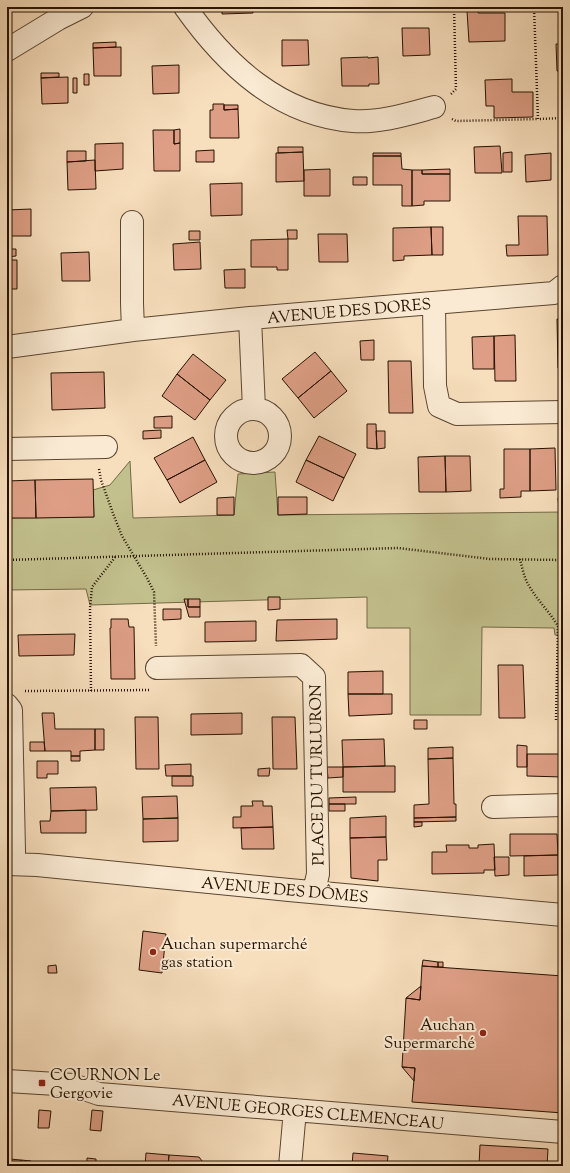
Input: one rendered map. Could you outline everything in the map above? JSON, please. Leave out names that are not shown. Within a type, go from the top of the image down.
[{"type":"street","points":[[7,50],[58,19],[82,7]]},
{"type":"street","points":[[185,7],[202,30],[247,77],[277,98],[311,113],[354,121],[393,119],[434,107]]},
{"type":"street","points":[[132,222],[132,303],[134,330]]},
{"type":"street","name":"AVENUE DES DORES","points":[[7,347],[134,330],[250,318],[554,293],[563,286]]},
{"type":"street","points":[[434,303],[435,386],[440,406],[458,414],[563,412]]},
{"type":"street","points":[[250,318],[254,409]]},
{"type":"street","points":[[7,449],[100,447]]},
{"type":"street","name":"PLACE DU TURLURON","points":[[157,668],[301,664],[314,677],[318,874],[314,892]]},
{"type":"street","points":[[10,864],[14,851],[9,758],[11,710],[14,698]]},
{"type":"street","points":[[493,807],[563,805]]},
{"type":"street","name":"AVENUE DES DÔMES","points":[[10,864],[563,915]]},
{"type":"street","name":"AVENUE GEORGES CLEMENCEAU","points":[[7,1081],[73,1084],[99,1094],[563,1132]]},
{"type":"street","points":[[290,1166],[295,1110]]},
{"type":"path","points":[[454,7],[456,89],[434,107],[456,121],[563,118]]},
{"type":"path","points":[[534,7],[538,119]]},
{"type":"path","points":[[14,698],[91,691],[146,691],[157,688],[154,592],[122,536],[114,516],[101,480],[100,447]]},
{"type":"path","points":[[7,560],[398,548],[490,559],[563,560]]},
{"type":"path","points":[[91,691],[90,608],[92,587],[116,556]]},
{"type":"path","points":[[520,559],[527,582],[558,626],[556,720]]},
{"type":"shaded area","points":[[130,461],[133,518],[234,515],[238,474],[275,472],[278,515],[563,512],[563,635],[555,635],[554,628],[482,627],[481,715],[410,715],[410,628],[367,628],[367,597],[90,605],[86,589],[7,590],[7,518],[94,517],[93,490],[110,485]]},
{"type":"building","points":[[222,7],[253,7],[253,13],[222,14]]},
{"type":"building","points":[[467,11],[478,11],[478,13],[505,13],[505,41],[469,42]]},
{"type":"building","points":[[402,28],[429,28],[430,55],[403,56]]},
{"type":"building","points":[[282,40],[308,40],[309,65],[282,66]]},
{"type":"building","points":[[116,42],[116,47],[93,48],[93,43]]},
{"type":"building","points":[[556,44],[563,44],[563,71],[557,71]]},
{"type":"building","points":[[121,47],[121,76],[94,76],[93,48]]},
{"type":"building","points":[[378,57],[379,84],[369,84],[369,86],[342,86],[341,58]]},
{"type":"building","points":[[179,65],[179,93],[153,94],[152,66]]},
{"type":"building","points":[[41,73],[59,73],[59,77],[41,78]]},
{"type":"building","points":[[84,74],[89,74],[89,85],[84,85]]},
{"type":"building","points":[[68,77],[68,103],[42,104],[41,78]]},
{"type":"building","points":[[73,78],[77,78],[77,93],[73,93]]},
{"type":"building","points":[[512,79],[512,92],[533,92],[533,117],[494,118],[494,106],[486,106],[485,80]]},
{"type":"building","points":[[213,104],[224,104],[224,110],[238,109],[239,138],[210,138],[210,110],[213,110]]},
{"type":"building","points":[[224,105],[238,105],[238,109],[224,110]]},
{"type":"building","points":[[180,129],[180,143],[174,144],[174,130]]},
{"type":"building","points":[[153,130],[174,130],[174,144],[180,143],[180,171],[154,171]]},
{"type":"building","points":[[123,143],[123,169],[95,171],[95,144]]},
{"type":"building","points":[[500,146],[502,173],[475,173],[474,147]]},
{"type":"building","points":[[278,147],[303,147],[303,152],[278,153]]},
{"type":"building","points":[[214,150],[214,162],[196,162],[196,151]]},
{"type":"building","points":[[67,151],[86,151],[86,161],[67,162]]},
{"type":"building","points":[[303,152],[304,181],[276,182],[276,153]]},
{"type":"building","points":[[512,152],[512,172],[503,172],[503,153]]},
{"type":"building","points":[[373,153],[401,153],[401,156],[373,156]]},
{"type":"building","points":[[551,153],[551,180],[526,182],[525,155]]},
{"type":"building","points":[[373,156],[401,156],[402,169],[412,170],[412,206],[402,206],[402,185],[373,185]]},
{"type":"building","points":[[95,160],[96,189],[68,190],[67,162]]},
{"type":"building","points":[[330,169],[330,196],[304,196],[304,170]]},
{"type":"building","points":[[450,169],[450,174],[422,174],[422,170]]},
{"type":"building","points":[[412,170],[422,170],[422,174],[450,174],[450,201],[424,201],[424,205],[412,206]]},
{"type":"building","points":[[353,177],[367,177],[367,185],[353,185]]},
{"type":"building","points":[[242,183],[242,215],[211,216],[210,184]]},
{"type":"building","points":[[31,209],[31,236],[7,236],[7,210]]},
{"type":"building","points":[[518,216],[547,216],[548,255],[507,256],[506,245],[519,245]]},
{"type":"building","points":[[431,227],[432,255],[404,256],[404,260],[393,261],[393,228]]},
{"type":"building","points":[[431,227],[443,227],[443,255],[432,255]]},
{"type":"building","points":[[287,230],[297,230],[297,239],[288,239]]},
{"type":"building","points":[[189,231],[200,231],[200,240],[189,240]]},
{"type":"building","points":[[318,234],[347,234],[348,262],[319,262]]},
{"type":"building","points":[[288,239],[288,270],[277,270],[277,267],[251,267],[251,240]]},
{"type":"building","points":[[200,242],[201,269],[174,270],[173,244]]},
{"type":"building","points":[[7,249],[16,249],[16,256],[7,257]]},
{"type":"building","points":[[89,252],[90,281],[62,281],[61,253]]},
{"type":"building","points":[[7,260],[17,260],[17,289],[7,289]]},
{"type":"building","points":[[245,269],[245,288],[225,288],[224,270]]},
{"type":"building","points":[[557,319],[563,319],[563,367],[558,368]]},
{"type":"building","points":[[515,335],[516,381],[495,381],[494,336]]},
{"type":"building","points":[[494,336],[494,369],[473,369],[472,337]]},
{"type":"building","points":[[374,340],[374,360],[361,360],[360,341]]},
{"type":"building","points":[[315,352],[331,371],[298,398],[282,379]]},
{"type":"building","points":[[193,354],[226,380],[210,400],[177,374]]},
{"type":"building","points":[[388,361],[411,361],[413,413],[389,413]]},
{"type":"building","points":[[331,371],[347,391],[314,418],[298,398]]},
{"type":"building","points":[[104,372],[105,408],[52,410],[51,373]]},
{"type":"building","points":[[177,374],[210,400],[195,420],[162,396]]},
{"type":"building","points":[[172,416],[172,428],[154,428],[154,417]]},
{"type":"building","points":[[367,424],[376,424],[377,449],[367,448]]},
{"type":"building","points":[[161,430],[161,438],[143,439],[143,431]]},
{"type":"building","points":[[376,431],[385,431],[385,448],[377,449]]},
{"type":"building","points":[[319,436],[356,454],[344,478],[306,460]]},
{"type":"building","points":[[193,437],[205,460],[167,480],[154,458]]},
{"type":"building","points":[[555,448],[556,490],[530,491],[530,449]]},
{"type":"building","points":[[504,449],[530,449],[530,491],[521,491],[521,497],[500,498],[500,489],[504,489]]},
{"type":"building","points":[[445,456],[470,456],[471,491],[446,492]]},
{"type":"building","points":[[445,456],[446,492],[419,492],[418,457]]},
{"type":"building","points":[[205,460],[217,482],[180,503],[167,480]]},
{"type":"building","points":[[306,460],[344,478],[333,501],[296,482]]},
{"type":"building","points":[[93,479],[94,517],[36,518],[35,480]]},
{"type":"building","points":[[35,480],[36,518],[7,518],[7,481]]},
{"type":"building","points":[[234,497],[234,515],[217,515],[217,498]]},
{"type":"building","points":[[278,497],[307,497],[307,514],[278,515]]},
{"type":"building","points":[[558,498],[563,498],[563,509],[559,509]]},
{"type":"building","points":[[268,597],[280,597],[280,609],[268,610]]},
{"type":"building","points":[[184,599],[188,599],[188,607],[200,607],[200,617],[189,617]]},
{"type":"building","points":[[188,599],[200,599],[200,607],[188,607]]},
{"type":"building","points":[[163,609],[181,609],[181,619],[163,620]]},
{"type":"building","points":[[111,619],[128,619],[129,627],[134,627],[135,679],[111,679]]},
{"type":"building","points":[[337,619],[337,639],[276,641],[277,620]]},
{"type":"building","points":[[256,621],[256,641],[205,642],[205,622]]},
{"type":"building","points":[[75,634],[74,655],[19,656],[18,635]]},
{"type":"building","points":[[498,665],[523,665],[525,718],[499,718]]},
{"type":"building","points":[[383,671],[383,694],[348,694],[348,672]]},
{"type":"building","points":[[348,694],[392,694],[392,714],[349,716]]},
{"type":"building","points":[[42,713],[54,713],[55,729],[95,729],[95,750],[80,751],[80,756],[71,756],[71,751],[45,751]]},
{"type":"building","points":[[242,713],[242,734],[191,735],[191,714]]},
{"type":"building","points":[[135,717],[158,717],[159,769],[136,769]]},
{"type":"building","points":[[272,717],[295,717],[297,769],[273,769]]},
{"type":"building","points":[[414,720],[427,720],[427,729],[414,729]]},
{"type":"building","points":[[95,729],[104,729],[104,750],[95,750]]},
{"type":"building","points":[[384,739],[385,766],[343,767],[342,740]]},
{"type":"building","points":[[30,742],[44,742],[45,751],[30,751]]},
{"type":"building","points":[[517,745],[527,746],[527,767],[517,767]]},
{"type":"building","points":[[453,747],[453,758],[428,759],[428,748]]},
{"type":"building","points":[[527,754],[563,754],[563,777],[527,776]]},
{"type":"building","points":[[71,756],[80,756],[80,761],[71,761]]},
{"type":"building","points":[[453,758],[454,804],[456,804],[456,817],[414,818],[414,805],[429,804],[428,759]]},
{"type":"building","points":[[37,761],[58,761],[58,774],[47,774],[47,778],[37,778]]},
{"type":"building","points":[[191,764],[191,776],[166,776],[165,765]]},
{"type":"building","points":[[395,766],[395,792],[343,792],[343,767]]},
{"type":"building","points":[[327,767],[343,767],[343,777],[328,778]]},
{"type":"building","points":[[270,768],[269,776],[258,776],[258,769]]},
{"type":"building","points":[[172,776],[193,776],[193,786],[172,786]]},
{"type":"building","points":[[96,787],[97,810],[51,811],[50,788]]},
{"type":"building","points":[[177,796],[178,818],[143,819],[142,797]]},
{"type":"building","points":[[356,797],[356,804],[329,804],[329,798]]},
{"type":"building","points":[[252,801],[263,801],[263,806],[272,806],[273,827],[233,828],[233,817],[241,817],[241,806],[253,806]]},
{"type":"building","points":[[329,804],[345,804],[345,811],[329,811]]},
{"type":"building","points":[[86,810],[86,833],[41,833],[40,821],[50,821],[51,811]]},
{"type":"building","points":[[386,816],[386,837],[350,838],[350,818]]},
{"type":"building","points":[[456,817],[456,821],[414,822],[414,818]]},
{"type":"building","points":[[178,818],[178,841],[143,842],[143,819]]},
{"type":"building","points":[[414,822],[422,822],[422,826],[414,827]]},
{"type":"building","points":[[273,827],[274,849],[242,849],[241,828]]},
{"type":"building","points":[[510,834],[557,834],[558,855],[510,856]]},
{"type":"building","points":[[386,837],[387,860],[378,860],[378,881],[351,878],[350,838]]},
{"type":"building","points":[[494,844],[495,870],[484,870],[484,873],[432,874],[432,852],[447,852],[446,845],[469,845],[469,848],[478,848],[478,845]]},
{"type":"building","points":[[558,855],[558,875],[524,876],[524,856]]},
{"type":"building","points":[[494,857],[509,857],[509,875],[495,876]]},
{"type":"building","name":"Auchan supermarché gas station","points":[[143,931],[166,934],[162,973],[139,970]]},
{"type":"building","points":[[423,960],[438,962],[438,967],[422,966]]},
{"type":"building","points":[[438,962],[443,962],[443,967],[438,967]]},
{"type":"building","points":[[56,965],[57,973],[48,973],[48,966]]},
{"type":"building","name":"Auchan Supermarché","points":[[422,966],[563,976],[563,1113],[412,1102],[415,1068],[402,1067],[406,998],[420,1000]]},
{"type":"building","points":[[421,986],[420,1000],[406,998]]},
{"type":"building","points":[[402,1067],[415,1068],[414,1081]]},
{"type":"building","points":[[39,1110],[51,1111],[49,1128],[38,1128]]},
{"type":"building","points":[[92,1110],[103,1111],[101,1131],[90,1130]]},
{"type":"building","points":[[480,1145],[548,1149],[547,1166],[479,1166]]},
{"type":"building","points":[[146,1153],[169,1155],[168,1166],[145,1166]]},
{"type":"building","points":[[353,1153],[388,1156],[387,1166],[352,1166]]},
{"type":"building","points":[[169,1155],[199,1157],[206,1166],[168,1166]]},
{"type":"building","points":[[87,1158],[96,1159],[96,1166],[87,1165]]},
{"type":"building","points":[[10,1159],[21,1160],[21,1166],[10,1166]]},
{"type":"building","points":[[21,1160],[31,1161],[31,1166],[21,1166]]},
{"type":"place","name":"Auchan supermarché gas station","points":[[153,952]]},
{"type":"place","name":"Auchan Supermarché","points":[[483,1033]]},
{"type":"place","name":"COURNON Le Gergovie","points":[[42,1083]]}]
